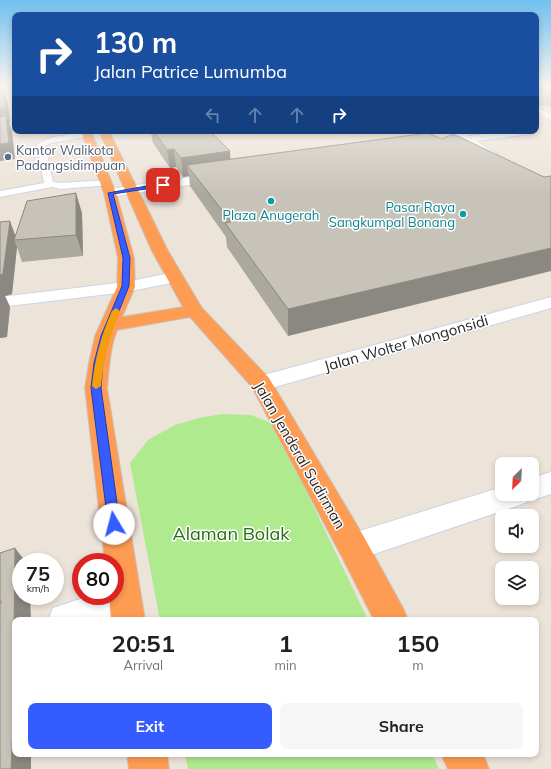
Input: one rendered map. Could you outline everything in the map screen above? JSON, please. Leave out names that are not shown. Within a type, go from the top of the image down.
[{"type":"highway","name":"Jalan Jenderal Sudirman","points":[[87,134],[116,189],[160,251],[194,311],[261,383],[353,547],[389,617]]},
{"type":"highway","name":"Jalan Jenderal Sudirman","points":[[105,134],[116,189],[126,258],[126,286],[105,336],[99,363],[96,388],[127,610]]},
{"type":"highway","points":[[110,325],[194,311]]},
{"type":"highway","points":[[147,757],[149,769]]},
{"type":"highway","points":[[463,757],[469,769]]},
{"type":"street","points":[[0,128],[12,126]]},
{"type":"street","points":[[458,134],[550,193]]},
{"type":"street","points":[[420,146],[505,134]]},
{"type":"street","points":[[116,189],[226,176]]},
{"type":"street","points":[[0,302],[126,286],[175,277]]},
{"type":"street","name":"Jalan Wolter Mongonsidi","points":[[261,383],[551,302]]},
{"type":"street","points":[[539,487],[551,483]]},
{"type":"street","points":[[353,547],[495,501]]},
{"type":"street","points":[[84,617],[127,610]]},
{"type":"lane","points":[[51,185],[49,184],[41,145],[49,141],[78,134]]},
{"type":"lane","points":[[0,194],[51,185],[116,189]]},
{"type":"green space","name":"Alaman Bolak","points":[[222,414],[251,415],[274,424],[367,617],[159,617],[130,463],[148,440],[175,425],[199,418]]},
{"type":"green space","points":[[186,757],[433,757],[439,769],[188,769]]},
{"type":"building","points":[[0,121],[7,121],[9,143],[0,144]]},
{"type":"building","points":[[156,134],[213,134],[230,151],[181,158],[174,149],[167,150]]},
{"type":"building","points":[[420,134],[430,134],[442,139],[453,134],[544,177],[551,176],[551,248],[288,309],[225,223],[231,222],[187,165]]},
{"type":"building","points":[[76,193],[76,235],[14,240],[27,201]]},
{"type":"building","points":[[10,221],[3,274],[0,275],[0,222]]},
{"type":"building","points":[[15,548],[15,553],[12,553],[12,605],[14,605],[14,617],[12,617],[11,769],[0,769],[0,604],[2,602],[0,601],[0,553]]},
{"type":"slow traffic","points":[[96,386],[105,336],[116,311]]},
{"type":"place","name":"Kantor Walikota Padangsidimpuan","points":[[8,157]]},
{"type":"place","name":"Plaza Anugerah","points":[[271,201]]},
{"type":"place","name":"Pasar Raya Sangkumpal Bonang","points":[[463,214]]},
{"type":"route","points":[[114,524],[96,388],[99,363],[105,336],[126,286],[126,258],[110,193],[163,185]]}]
